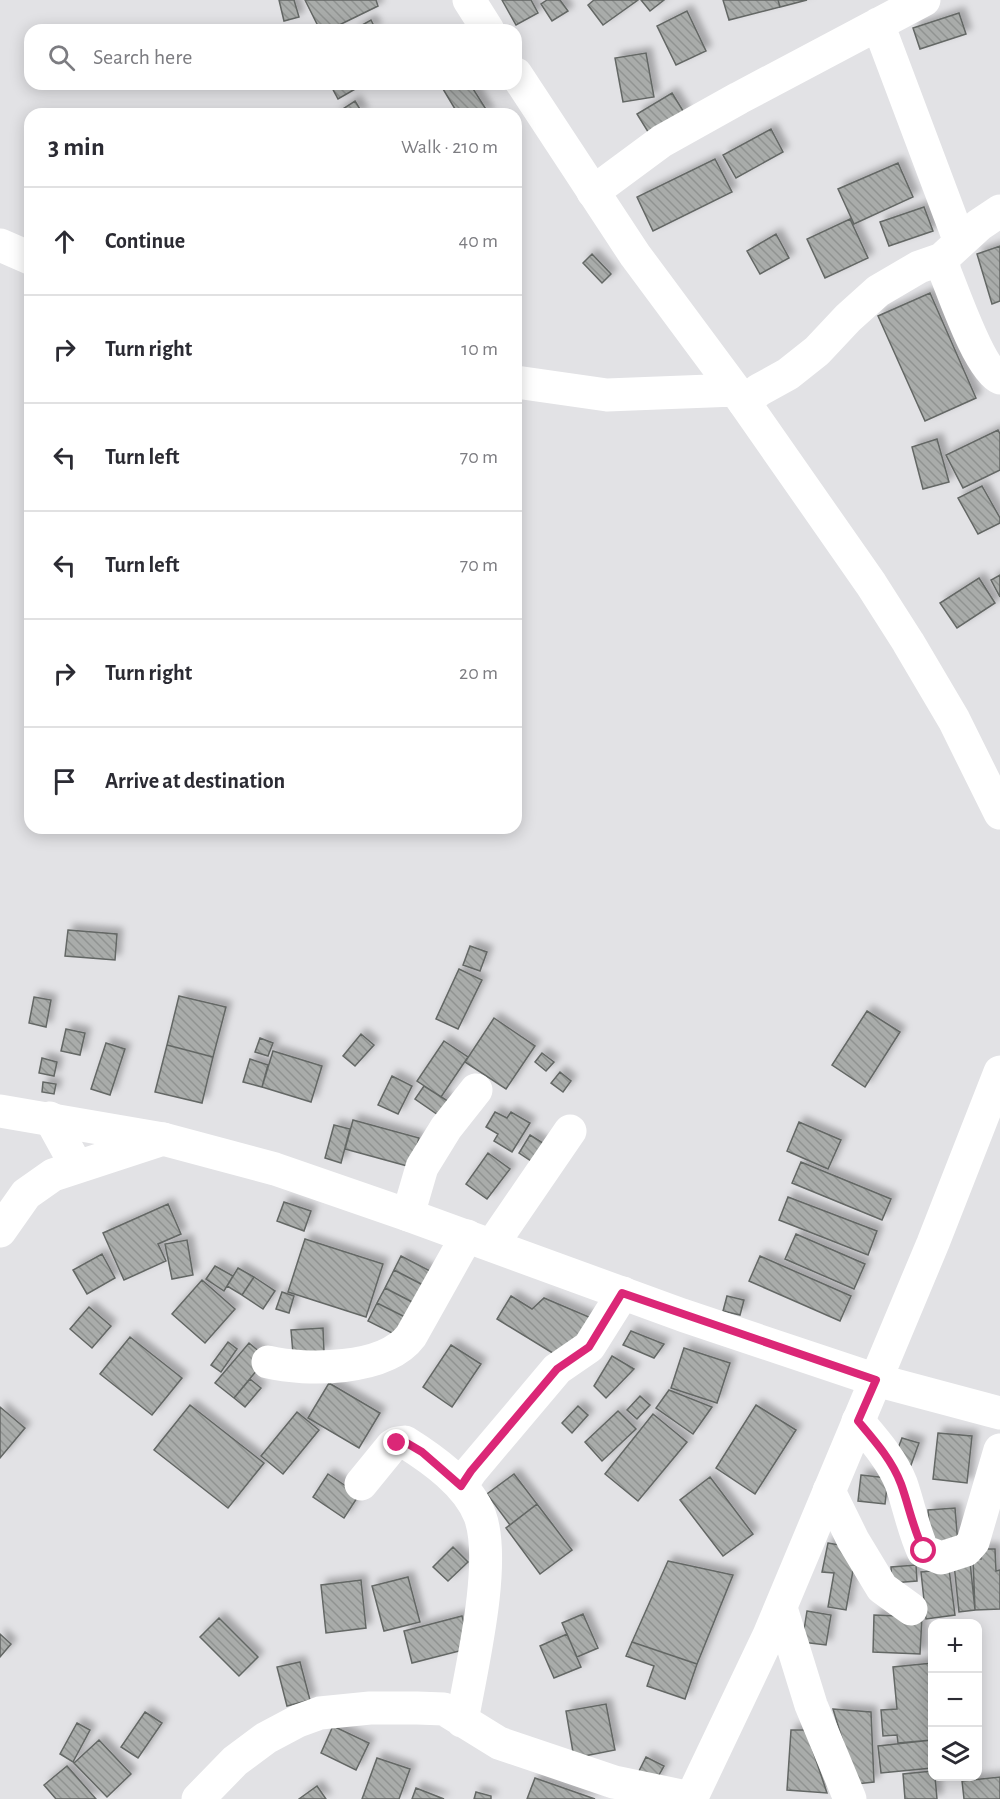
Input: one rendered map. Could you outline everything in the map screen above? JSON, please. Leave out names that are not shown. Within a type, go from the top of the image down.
[{"type":"street","points":[[470,0],[484,24]]},
{"type":"street","points":[[593,192],[662,141],[924,0]]},
{"type":"street","points":[[878,24],[951,251],[945,272],[977,350],[994,375],[1000,378]]},
{"type":"street","points":[[522,83],[635,255],[740,396],[871,584],[954,720],[1000,813]]},
{"type":"street","points":[[522,383],[607,395],[740,396],[759,390],[788,374],[817,351],[878,291],[951,251],[979,225],[1000,211]]},
{"type":"street","points":[[0,245],[24,255]]},
{"type":"street","points":[[198,1799],[235,1761],[266,1738],[298,1721],[320,1713],[370,1708],[417,1708],[444,1709],[500,1743],[614,1782],[691,1799],[781,1608],[933,1244],[1000,1072]]},
{"type":"street","points":[[408,1215],[422,1167],[446,1128],[476,1089]]},
{"type":"street","points":[[0,1111],[163,1139],[275,1169],[622,1293],[876,1380],[1000,1413]]},
{"type":"street","points":[[50,1119],[77,1167]]},
{"type":"street","points":[[267,1362],[289,1367],[333,1367],[367,1361],[400,1348],[480,1241],[570,1131]]},
{"type":"street","points":[[0,1231],[26,1194],[53,1175],[163,1139]]},
{"type":"street","points":[[461,1486],[557,1369],[589,1347],[622,1293]]},
{"type":"street","points":[[858,1421],[883,1450],[901,1482],[914,1533],[924,1551],[941,1558],[966,1550],[973,1542],[1000,1450]]},
{"type":"street","points":[[361,1484],[392,1446],[405,1442],[422,1452],[461,1486],[480,1516],[484,1535],[485,1565],[481,1610],[462,1721]]},
{"type":"street","points":[[829,1491],[853,1540],[882,1588],[911,1609]]},
{"type":"street","points":[[781,1608],[811,1705],[850,1799]]},
{"type":"building","points":[[279,0],[294,0],[299,17],[284,21]]},
{"type":"building","points":[[305,0],[376,0],[378,6],[341,24],[317,24]]},
{"type":"building","points":[[502,0],[531,0],[538,13],[515,24]]},
{"type":"building","points":[[547,0],[560,0],[568,11],[552,21],[541,4]]},
{"type":"building","points":[[594,0],[638,0],[603,25],[588,5]]},
{"type":"building","points":[[641,0],[664,0],[650,11]]},
{"type":"building","points":[[723,0],[778,0],[780,7],[729,20]]},
{"type":"building","points":[[778,0],[807,0],[780,7]]},
{"type":"building","points":[[687,11],[706,51],[676,65],[657,26]]},
{"type":"building","points":[[959,13],[966,34],[920,49],[913,28]]},
{"type":"building","points":[[646,53],[654,97],[623,102],[615,58]]},
{"type":"building","points":[[333,90],[354,90],[338,99]]},
{"type":"building","points":[[444,90],[474,90],[485,108],[454,108]]},
{"type":"building","points":[[672,93],[685,114],[650,135],[637,114]]},
{"type":"building","points":[[355,101],[359,108],[344,108]]},
{"type":"building","points":[[771,129],[783,152],[736,178],[723,155]]},
{"type":"building","points":[[715,159],[732,192],[653,231],[637,197]]},
{"type":"building","points":[[898,163],[913,197],[854,224],[838,189]]},
{"type":"building","points":[[924,207],[933,231],[889,246],[880,222]]},
{"type":"building","points":[[850,219],[868,258],[825,278],[807,239]]},
{"type":"building","points":[[776,234],[789,258],[760,274],[747,251]]},
{"type":"building","points":[[1000,246],[1000,301],[992,304],[977,254]]},
{"type":"building","points":[[592,254],[611,274],[602,283],[583,263]]},
{"type":"building","points":[[930,293],[976,398],[925,421],[878,316]]},
{"type":"building","points":[[998,430],[1000,470],[963,488],[946,455]]},
{"type":"building","points":[[937,439],[949,482],[923,489],[912,447]]},
{"type":"building","points":[[982,486],[1000,518],[1000,523],[978,534],[958,498]]},
{"type":"building","points":[[1000,575],[1000,597],[991,580]]},
{"type":"building","points":[[979,578],[995,603],[957,628],[940,603]]},
{"type":"building","points":[[68,930],[117,934],[115,960],[65,956]]},
{"type":"building","points":[[470,946],[487,952],[480,971],[463,965]]},
{"type":"building","points":[[459,969],[482,980],[458,1029],[436,1019]]},
{"type":"building","points":[[179,996],[226,1007],[213,1057],[167,1045]]},
{"type":"building","points":[[34,997],[51,1000],[46,1027],[29,1023]]},
{"type":"building","points":[[867,1011],[900,1032],[865,1087],[832,1065]]},
{"type":"building","points":[[494,1018],[535,1046],[506,1089],[465,1062]]},
{"type":"building","points":[[66,1029],[85,1033],[80,1055],[61,1051]]},
{"type":"building","points":[[361,1034],[374,1045],[355,1066],[343,1056]]},
{"type":"building","points":[[260,1038],[273,1043],[268,1056],[255,1052]]},
{"type":"building","points":[[444,1041],[468,1057],[441,1097],[417,1081]]},
{"type":"building","points":[[106,1043],[125,1049],[110,1095],[91,1089]]},
{"type":"building","points":[[167,1045],[213,1057],[202,1103],[155,1092]]},
{"type":"building","points":[[273,1051],[322,1066],[311,1102],[262,1087]]},
{"type":"building","points":[[542,1053],[554,1062],[546,1071],[535,1062]]},
{"type":"building","points":[[42,1058],[57,1062],[54,1076],[39,1073]]},
{"type":"building","points":[[250,1059],[268,1065],[262,1087],[243,1082]]},
{"type":"building","points":[[560,1072],[571,1081],[563,1092],[551,1083]]},
{"type":"building","points":[[392,1076],[412,1086],[398,1114],[378,1105]]},
{"type":"building","points":[[43,1082],[56,1084],[54,1094],[42,1092]]},
{"type":"building","points":[[424,1086],[454,1105],[444,1119],[415,1099]]},
{"type":"building","points":[[495,1112],[507,1118],[511,1112],[530,1123],[512,1152],[494,1141],[498,1134],[486,1127]]},
{"type":"building","points":[[353,1120],[419,1138],[411,1167],[345,1149]]},
{"type":"building","points":[[799,1122],[841,1140],[828,1169],[787,1151]]},
{"type":"building","points":[[334,1125],[350,1129],[341,1163],[325,1158]]},
{"type":"building","points":[[530,1135],[546,1145],[534,1163],[519,1153]]},
{"type":"building","points":[[488,1153],[510,1169],[487,1199],[466,1184]]},
{"type":"building","points":[[801,1162],[891,1199],[882,1220],[792,1183]]},
{"type":"building","points":[[788,1197],[877,1231],[868,1255],[779,1220]]},
{"type":"building","points":[[284,1202],[311,1211],[304,1231],[277,1221]]},
{"type":"building","points":[[168,1204],[181,1234],[158,1244],[166,1261],[124,1280],[103,1233]]},
{"type":"building","points":[[796,1234],[865,1264],[854,1289],[785,1259]]},
{"type":"building","points":[[305,1239],[383,1264],[366,1317],[288,1292]]},
{"type":"building","points":[[187,1240],[193,1275],[172,1279],[165,1244]]},
{"type":"building","points":[[102,1254],[115,1278],[87,1294],[73,1270]]},
{"type":"building","points":[[401,1256],[436,1274],[429,1288],[394,1270]]},
{"type":"building","points":[[760,1256],[851,1296],[840,1321],[749,1281]]},
{"type":"building","points":[[215,1266],[233,1276],[224,1291],[206,1279]]},
{"type":"building","points":[[238,1268],[254,1277],[242,1295],[227,1286]]},
{"type":"building","points":[[394,1270],[429,1288],[420,1306],[385,1288]]},
{"type":"building","points":[[254,1277],[275,1291],[263,1309],[242,1295]]},
{"type":"building","points":[[202,1280],[235,1309],[205,1343],[172,1314]]},
{"type":"building","points":[[385,1288],[420,1306],[413,1321],[377,1303]]},
{"type":"building","points":[[282,1292],[294,1296],[289,1313],[276,1309]]},
{"type":"building","points":[[511,1296],[532,1309],[544,1298],[596,1320],[564,1360],[497,1319]]},
{"type":"building","points":[[727,1296],[744,1300],[740,1315],[723,1311]]},
{"type":"building","points":[[377,1303],[413,1321],[404,1339],[368,1321]]},
{"type":"building","points":[[89,1307],[111,1326],[92,1348],[70,1329]]},
{"type":"building","points":[[323,1328],[324,1352],[293,1354],[291,1330]]},
{"type":"building","points":[[631,1331],[664,1344],[654,1358],[623,1345]]},
{"type":"building","points":[[130,1337],[182,1378],[152,1415],[100,1374]]},
{"type":"building","points":[[228,1342],[237,1349],[221,1372],[211,1365]]},
{"type":"building","points":[[249,1343],[267,1358],[234,1398],[215,1383]]},
{"type":"building","points":[[451,1345],[481,1364],[452,1407],[423,1387]]},
{"type":"building","points":[[684,1348],[730,1363],[717,1403],[671,1388]]},
{"type":"building","points":[[612,1356],[634,1369],[606,1398],[594,1386]]},
{"type":"building","points":[[250,1379],[261,1388],[245,1407],[234,1398]]},
{"type":"building","points":[[329,1383],[380,1413],[359,1448],[308,1418]]},
{"type":"building","points":[[669,1390],[712,1407],[693,1434],[656,1408]]},
{"type":"building","points":[[640,1396],[650,1405],[637,1419],[627,1410]]},
{"type":"building","points":[[190,1405],[264,1463],[228,1508],[154,1450]]},
{"type":"building","points":[[756,1405],[796,1430],[755,1494],[716,1468]]},
{"type":"building","points":[[578,1406],[588,1415],[572,1433],[562,1423]]},
{"type":"building","points":[[0,1407],[25,1428],[0,1458]]},
{"type":"building","points":[[618,1411],[636,1429],[602,1461],[585,1442]]},
{"type":"building","points":[[297,1412],[319,1430],[283,1474],[261,1456]]},
{"type":"building","points":[[653,1414],[687,1442],[638,1501],[605,1474]]},
{"type":"building","points":[[938,1433],[972,1436],[967,1483],[933,1479]]},
{"type":"building","points":[[902,1438],[919,1443],[911,1465],[894,1459]]},
{"type":"building","points":[[328,1474],[359,1495],[344,1518],[313,1497]]},
{"type":"building","points":[[514,1474],[537,1504],[510,1525],[487,1494]]},
{"type":"building","points":[[861,1475],[888,1478],[885,1504],[858,1501]]},
{"type":"building","points":[[710,1477],[753,1534],[723,1556],[680,1500]]},
{"type":"building","points":[[537,1504],[572,1550],[540,1574],[506,1528]]},
{"type":"building","points":[[955,1508],[958,1544],[931,1546],[928,1510]]},
{"type":"building","points":[[828,1543],[857,1548],[846,1610],[828,1607],[834,1573],[822,1572]]},
{"type":"building","points":[[453,1547],[468,1562],[448,1581],[433,1567]]},
{"type":"building","points":[[980,1549],[995,1549],[996,1571],[1000,1570],[1000,1609],[975,1610],[973,1559],[981,1559]]},
{"type":"building","points":[[668,1561],[733,1575],[697,1664],[632,1642]]},
{"type":"building","points":[[970,1562],[975,1610],[959,1612],[954,1564]]},
{"type":"building","points":[[916,1565],[917,1581],[892,1583],[891,1567]]},
{"type":"building","points":[[949,1569],[955,1615],[926,1619],[921,1572]]},
{"type":"building","points":[[408,1577],[420,1622],[384,1631],[372,1586]]},
{"type":"building","points":[[361,1580],[366,1628],[326,1633],[321,1585]]},
{"type":"building","points":[[807,1611],[831,1615],[826,1645],[802,1642]]},
{"type":"building","points":[[583,1614],[598,1648],[577,1657],[562,1623]]},
{"type":"building","points":[[874,1615],[922,1617],[920,1654],[873,1652]]},
{"type":"building","points":[[462,1616],[471,1648],[412,1663],[404,1631]]},
{"type":"building","points":[[219,1618],[258,1657],[239,1676],[200,1637]]},
{"type":"building","points":[[0,1634],[11,1644],[0,1657]]},
{"type":"building","points":[[567,1634],[581,1667],[554,1678],[540,1646]]},
{"type":"building","points":[[632,1642],[697,1664],[685,1699],[647,1686],[654,1666],[626,1656]]},
{"type":"building","points":[[300,1662],[310,1700],[287,1706],[277,1667]]},
{"type":"building","points":[[928,1663],[928,1740],[898,1743],[897,1735],[883,1736],[881,1710],[897,1709],[893,1667]]},
{"type":"building","points":[[606,1704],[615,1750],[574,1758],[566,1711]]},
{"type":"building","points":[[833,1709],[871,1712],[874,1782],[856,1784]]},
{"type":"building","points":[[145,1712],[162,1723],[138,1758],[121,1747]]},
{"type":"building","points":[[77,1723],[90,1730],[73,1762],[60,1754]]},
{"type":"building","points":[[333,1726],[369,1743],[356,1770],[321,1753]]},
{"type":"building","points":[[791,1730],[806,1730],[827,1793],[787,1790]]},
{"type":"building","points":[[99,1740],[131,1774],[107,1797],[74,1763]]},
{"type":"building","points":[[928,1740],[928,1768],[881,1773],[878,1746]]},
{"type":"building","points":[[646,1757],[664,1766],[655,1782],[638,1773]]},
{"type":"building","points":[[377,1758],[410,1769],[399,1799],[362,1799]]},
{"type":"building","points":[[67,1766],[96,1799],[56,1799],[44,1785]]},
{"type":"building","points":[[928,1771],[928,1781],[935,1781],[937,1799],[905,1799],[903,1774]]},
{"type":"building","points":[[1000,1777],[1000,1799],[964,1799],[962,1781],[982,1781],[982,1779]]},
{"type":"building","points":[[535,1778],[595,1799],[527,1799]]},
{"type":"building","points":[[317,1786],[326,1799],[299,1799]]},
{"type":"building","points":[[416,1788],[444,1799],[412,1799]]},
{"type":"building","points":[[476,1792],[491,1796],[491,1799],[474,1799]]},
{"type":"route","points":[[397,1443],[405,1442],[422,1452],[461,1486],[557,1369],[589,1347],[622,1293],[876,1380],[858,1421],[883,1450],[901,1482],[914,1533],[924,1551]]}]
